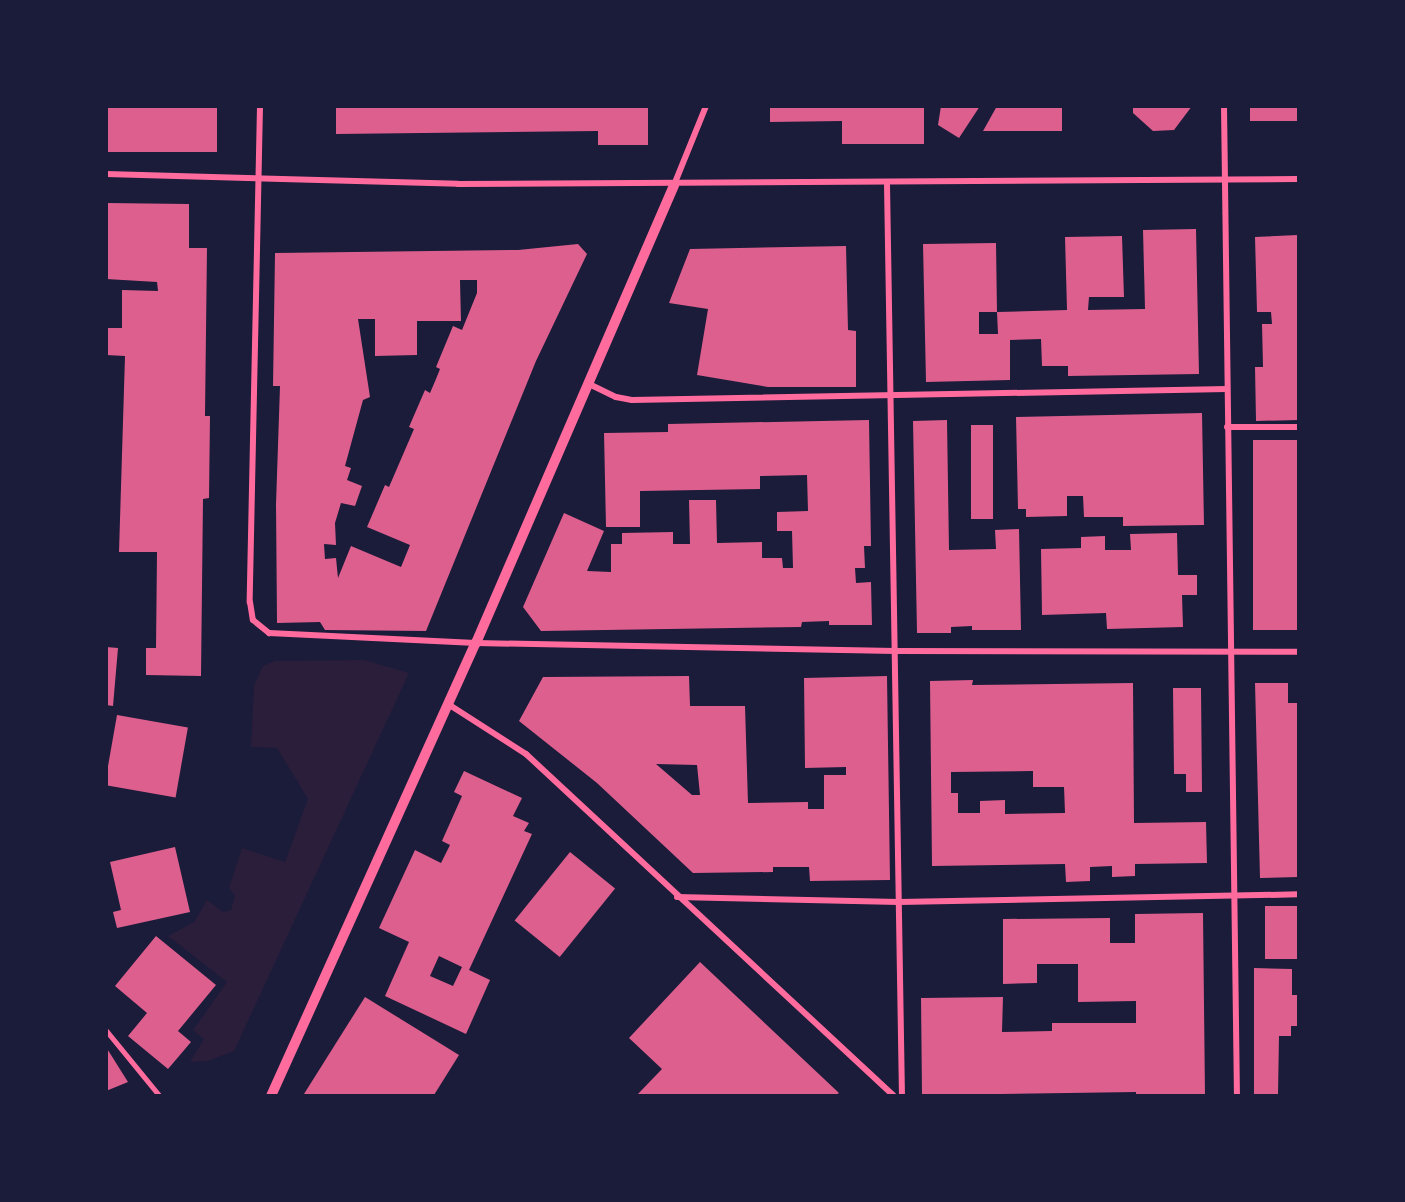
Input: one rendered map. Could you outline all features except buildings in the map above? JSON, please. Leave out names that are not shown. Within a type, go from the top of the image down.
[{"type":"street","points":[[260,106],[250,602],[253,620],[269,633],[288,637],[476,643],[895,651],[1299,652]]},
{"type":"street","points":[[272,1095],[476,643],[706,106]]},
{"type":"street","points":[[1224,106],[1237,1095]]},
{"type":"street","points":[[106,174],[357,183],[674,185],[1299,178]]},
{"type":"street","points":[[887,183],[902,1095]]},
{"type":"street","points":[[587,383],[616,397],[632,400],[1227,389]]},
{"type":"street","points":[[1227,427],[1299,427]]},
{"type":"street","points":[[448,704],[526,754],[677,897],[894,1095]]},
{"type":"street","points":[[677,897],[899,902],[1299,894]]},
{"type":"lane","points":[[106,1030],[160,1095]]},
{"type":"shaded area","points":[[364,660],[409,673],[234,1051],[208,1061],[190,1062],[204,1039],[193,1030],[227,982],[168,936],[194,922],[207,900],[223,912],[231,910],[235,896],[229,888],[242,848],[285,862],[308,799],[277,748],[251,747],[254,685],[263,666],[275,661]]}]
